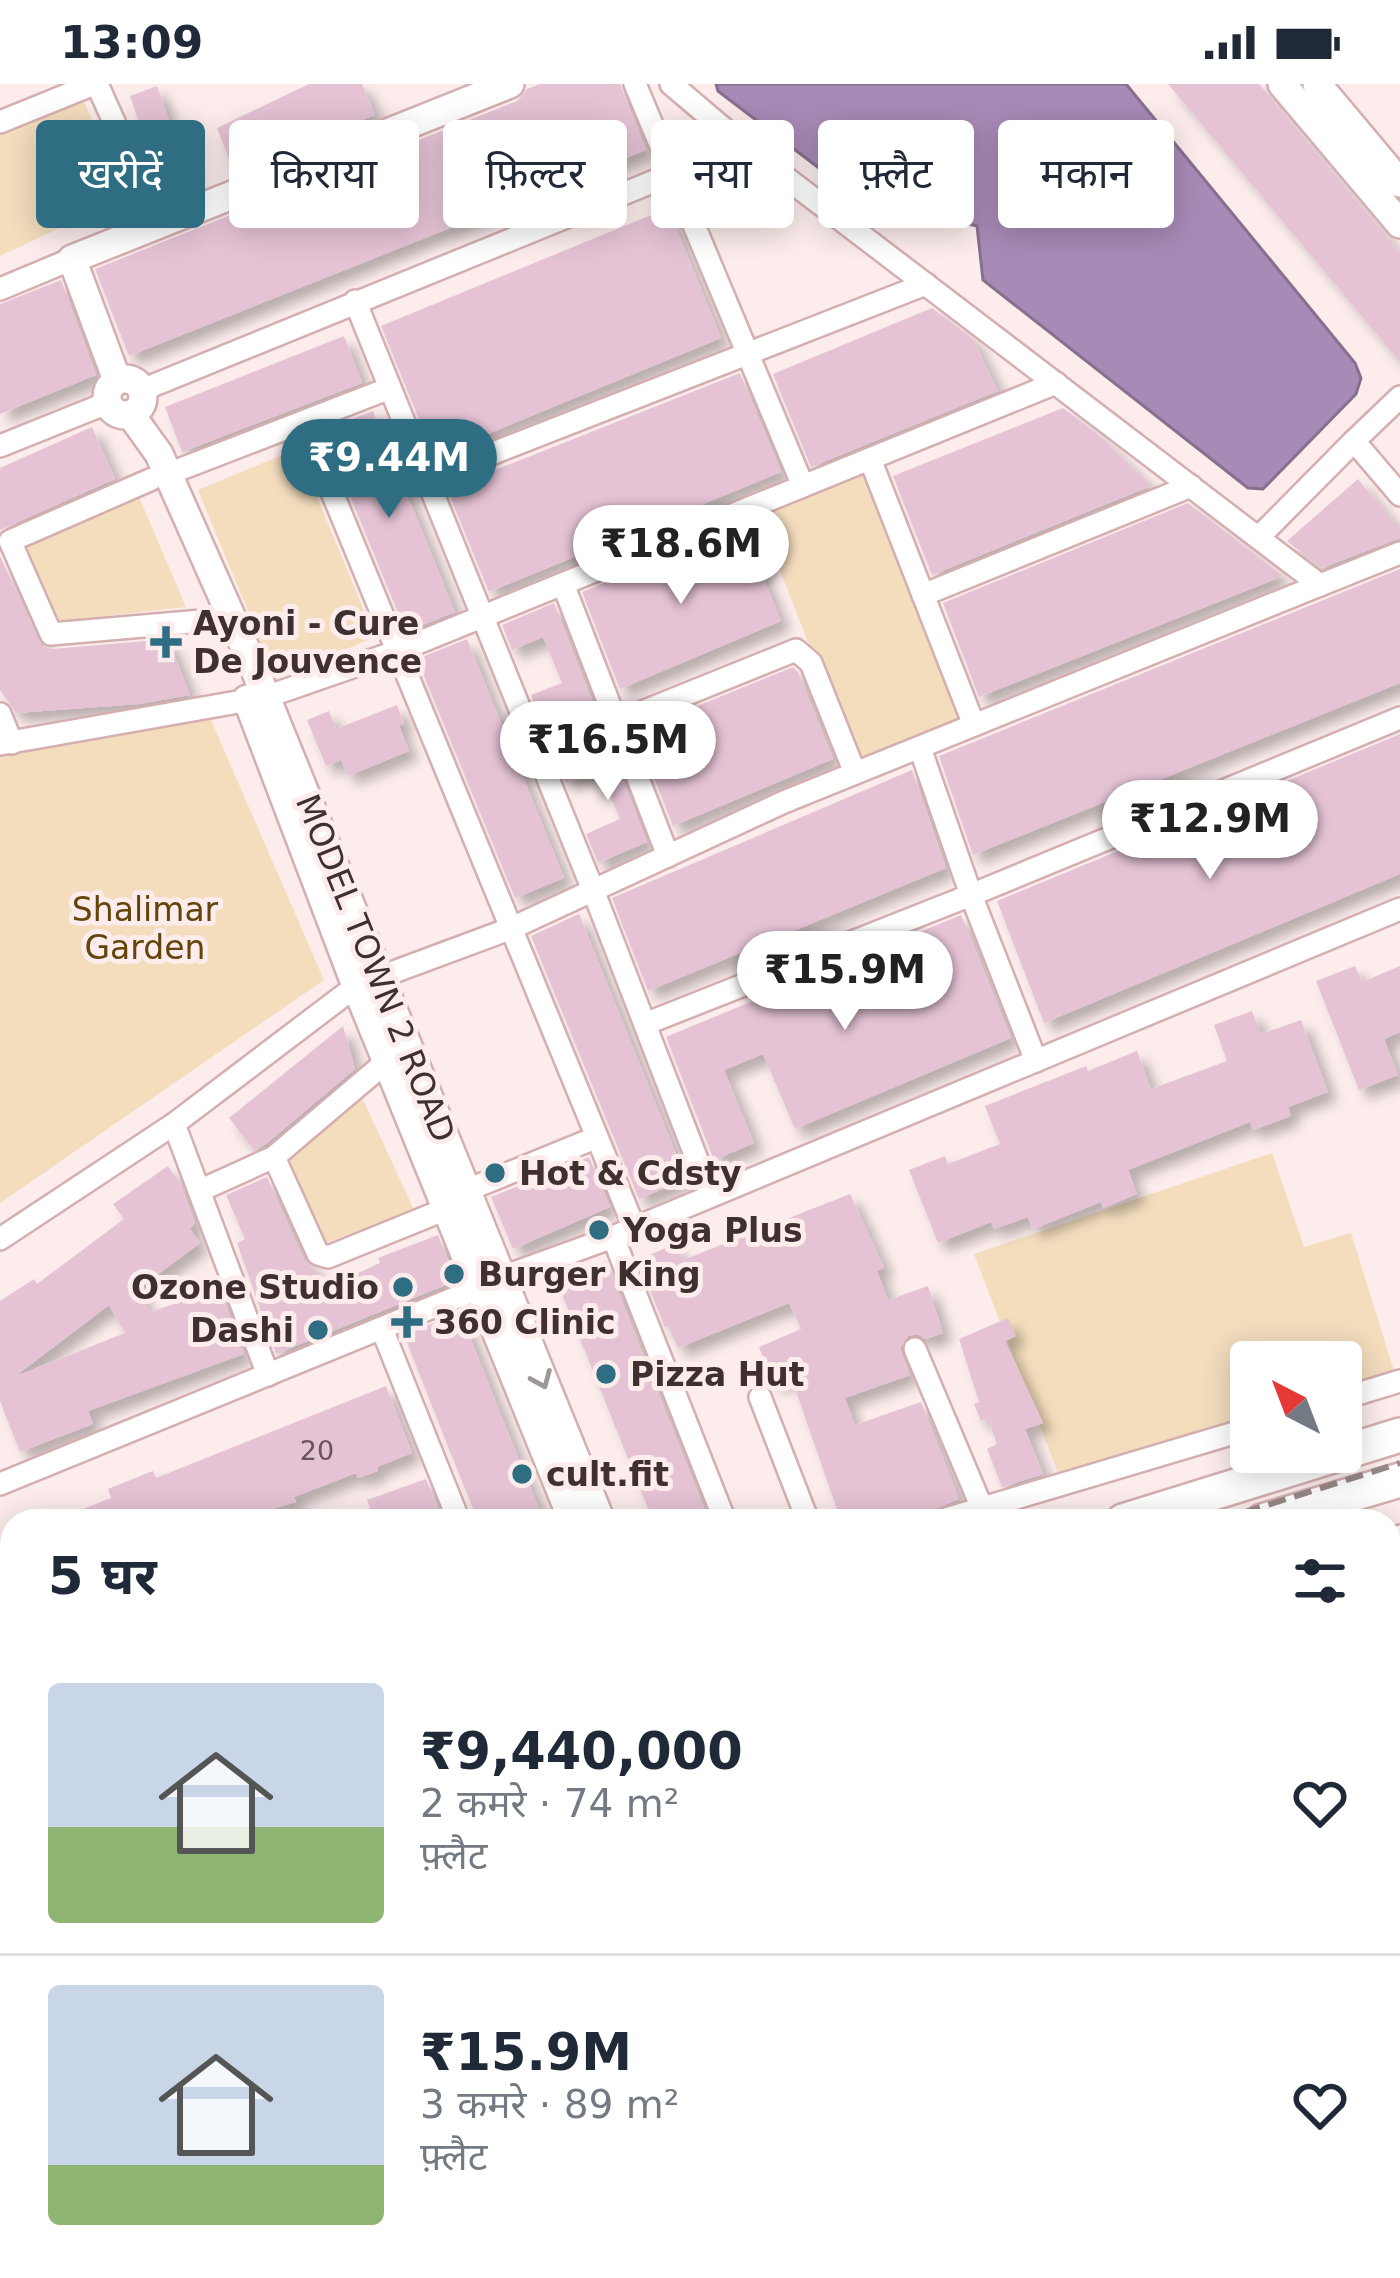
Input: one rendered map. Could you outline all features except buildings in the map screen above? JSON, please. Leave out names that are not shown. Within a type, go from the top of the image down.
[{"type":"main road","points":[[1162,1509],[1400,1435]]},
{"type":"main road","points":[[1302,1509],[1400,1480]]},
{"type":"street","points":[[0,122],[96,84],[112,120]]},
{"type":"street","points":[[205,206],[510,84]]},
{"type":"street","points":[[635,84],[651,121]]},
{"type":"street","points":[[671,84],[713,120]]},
{"type":"street","points":[[1282,84],[1400,224]]},
{"type":"street","points":[[1317,84],[1400,183]]},
{"type":"street","points":[[0,446],[127,402],[355,301],[651,182]]},
{"type":"street","points":[[794,184],[1321,585]]},
{"type":"street","points":[[1,287],[150,228]]},
{"type":"street","points":[[695,228],[803,486]]},
{"type":"street","name":"MODEL TOWN 2 ROAD","points":[[72,259],[127,402],[257,700],[456,1200],[568,1509]]},
{"type":"street","points":[[427,479],[926,284]]},
{"type":"street","points":[[355,301],[711,1196]]},
{"type":"street","points":[[0,714],[6,744],[257,700],[398,651],[1056,383]]},
{"type":"street","points":[[213,620],[51,634],[10,541],[159,476],[390,388]]},
{"type":"street","points":[[1260,536],[1400,397]]},
{"type":"street","points":[[304,424],[634,1226]]},
{"type":"street","points":[[1354,441],[1400,495]]},
{"type":"street","points":[[870,459],[974,725]]},
{"type":"street","name":"MODEL TOWN 2 ROAD","points":[[159,476],[213,620],[257,700]]},
{"type":"street","points":[[923,595],[1191,486]]},
{"type":"street","points":[[0,1239],[174,1124],[367,980],[512,928],[856,773],[1400,554]]},
{"type":"street","points":[[563,584],[668,856]]},
{"type":"street","points":[[538,754],[796,650],[811,663],[856,773]]},
{"type":"street","points":[[645,1024],[1400,718]]},
{"type":"street","points":[[920,748],[1036,1061]]},
{"type":"street","points":[[0,1484],[613,1237],[1400,909]]},
{"type":"street","name":"MODEL TOWN 2 ROAD","points":[[367,980],[386,1062],[456,1200]]},
{"type":"street","points":[[199,1191],[274,1157],[386,1062]]},
{"type":"street","points":[[174,1124],[268,1375]]},
{"type":"street","points":[[274,1157],[318,1254],[328,1257],[596,1138]]},
{"type":"street","points":[[613,1237],[720,1509]]},
{"type":"street","name":"MODEL TOWN 2 ROAD","points":[[489,1284],[595,1509]]},
{"type":"street","points":[[382,1328],[453,1509]]},
{"type":"street","points":[[916,1349],[982,1508]]},
{"type":"street","points":[[1362,1393],[1400,1381]]},
{"type":"street","points":[[760,1397],[803,1509]]},
{"type":"street","points":[[979,1509],[1230,1433]]},
{"type":"green space","points":[[81,96],[92,120],[36,120],[36,228],[60,228],[0,256],[0,134]]},
{"type":"green space","points":[[297,449],[375,637],[276,679],[198,490]]},
{"type":"green space","points":[[868,473],[966,721],[856,764],[759,517]]},
{"type":"green space","points":[[138,495],[186,607],[51,622],[14,546]]},
{"type":"green space","name":"Shalimar Garden","points":[[207,711],[324,980],[0,1203],[0,754]]},
{"type":"green space","points":[[360,1093],[414,1210],[323,1244],[283,1156]]},
{"type":"green space","points":[[1272,1153],[1304,1247],[1351,1233],[1394,1371],[1362,1381],[1362,1341],[1230,1341],[1230,1421],[1058,1473],[974,1254]]},
{"type":"shaded area","points":[[716,84],[1126,84],[1156,120],[998,120],[998,228],[1174,228],[1174,142],[1355,363],[1361,378],[1356,394],[1263,489],[1248,488],[983,280],[974,225],[974,120],[818,120],[818,167],[794,149],[794,120],[756,120],[718,91]]},
{"type":"railway","points":[[1255,1509],[1400,1463]]},
{"type":"place","name":"Ayoni - Cure De Jouvence","points":[[166,642]]},
{"type":"place","name":"Hot & Cdsty","points":[[495,1173]]},
{"type":"place","name":"Yoga Plus","points":[[599,1230]]},
{"type":"place","name":"Burger King","points":[[454,1274]]},
{"type":"place","name":"Ozone Studio","points":[[403,1287]]},
{"type":"place","name":"360 Clinic","points":[[407,1322]]},
{"type":"place","name":"Dashi","points":[[318,1330]]},
{"type":"place","name":"Pizza Hut","points":[[606,1374]]},
{"type":"place","name":"cult.fit","points":[[522,1474]]}]
